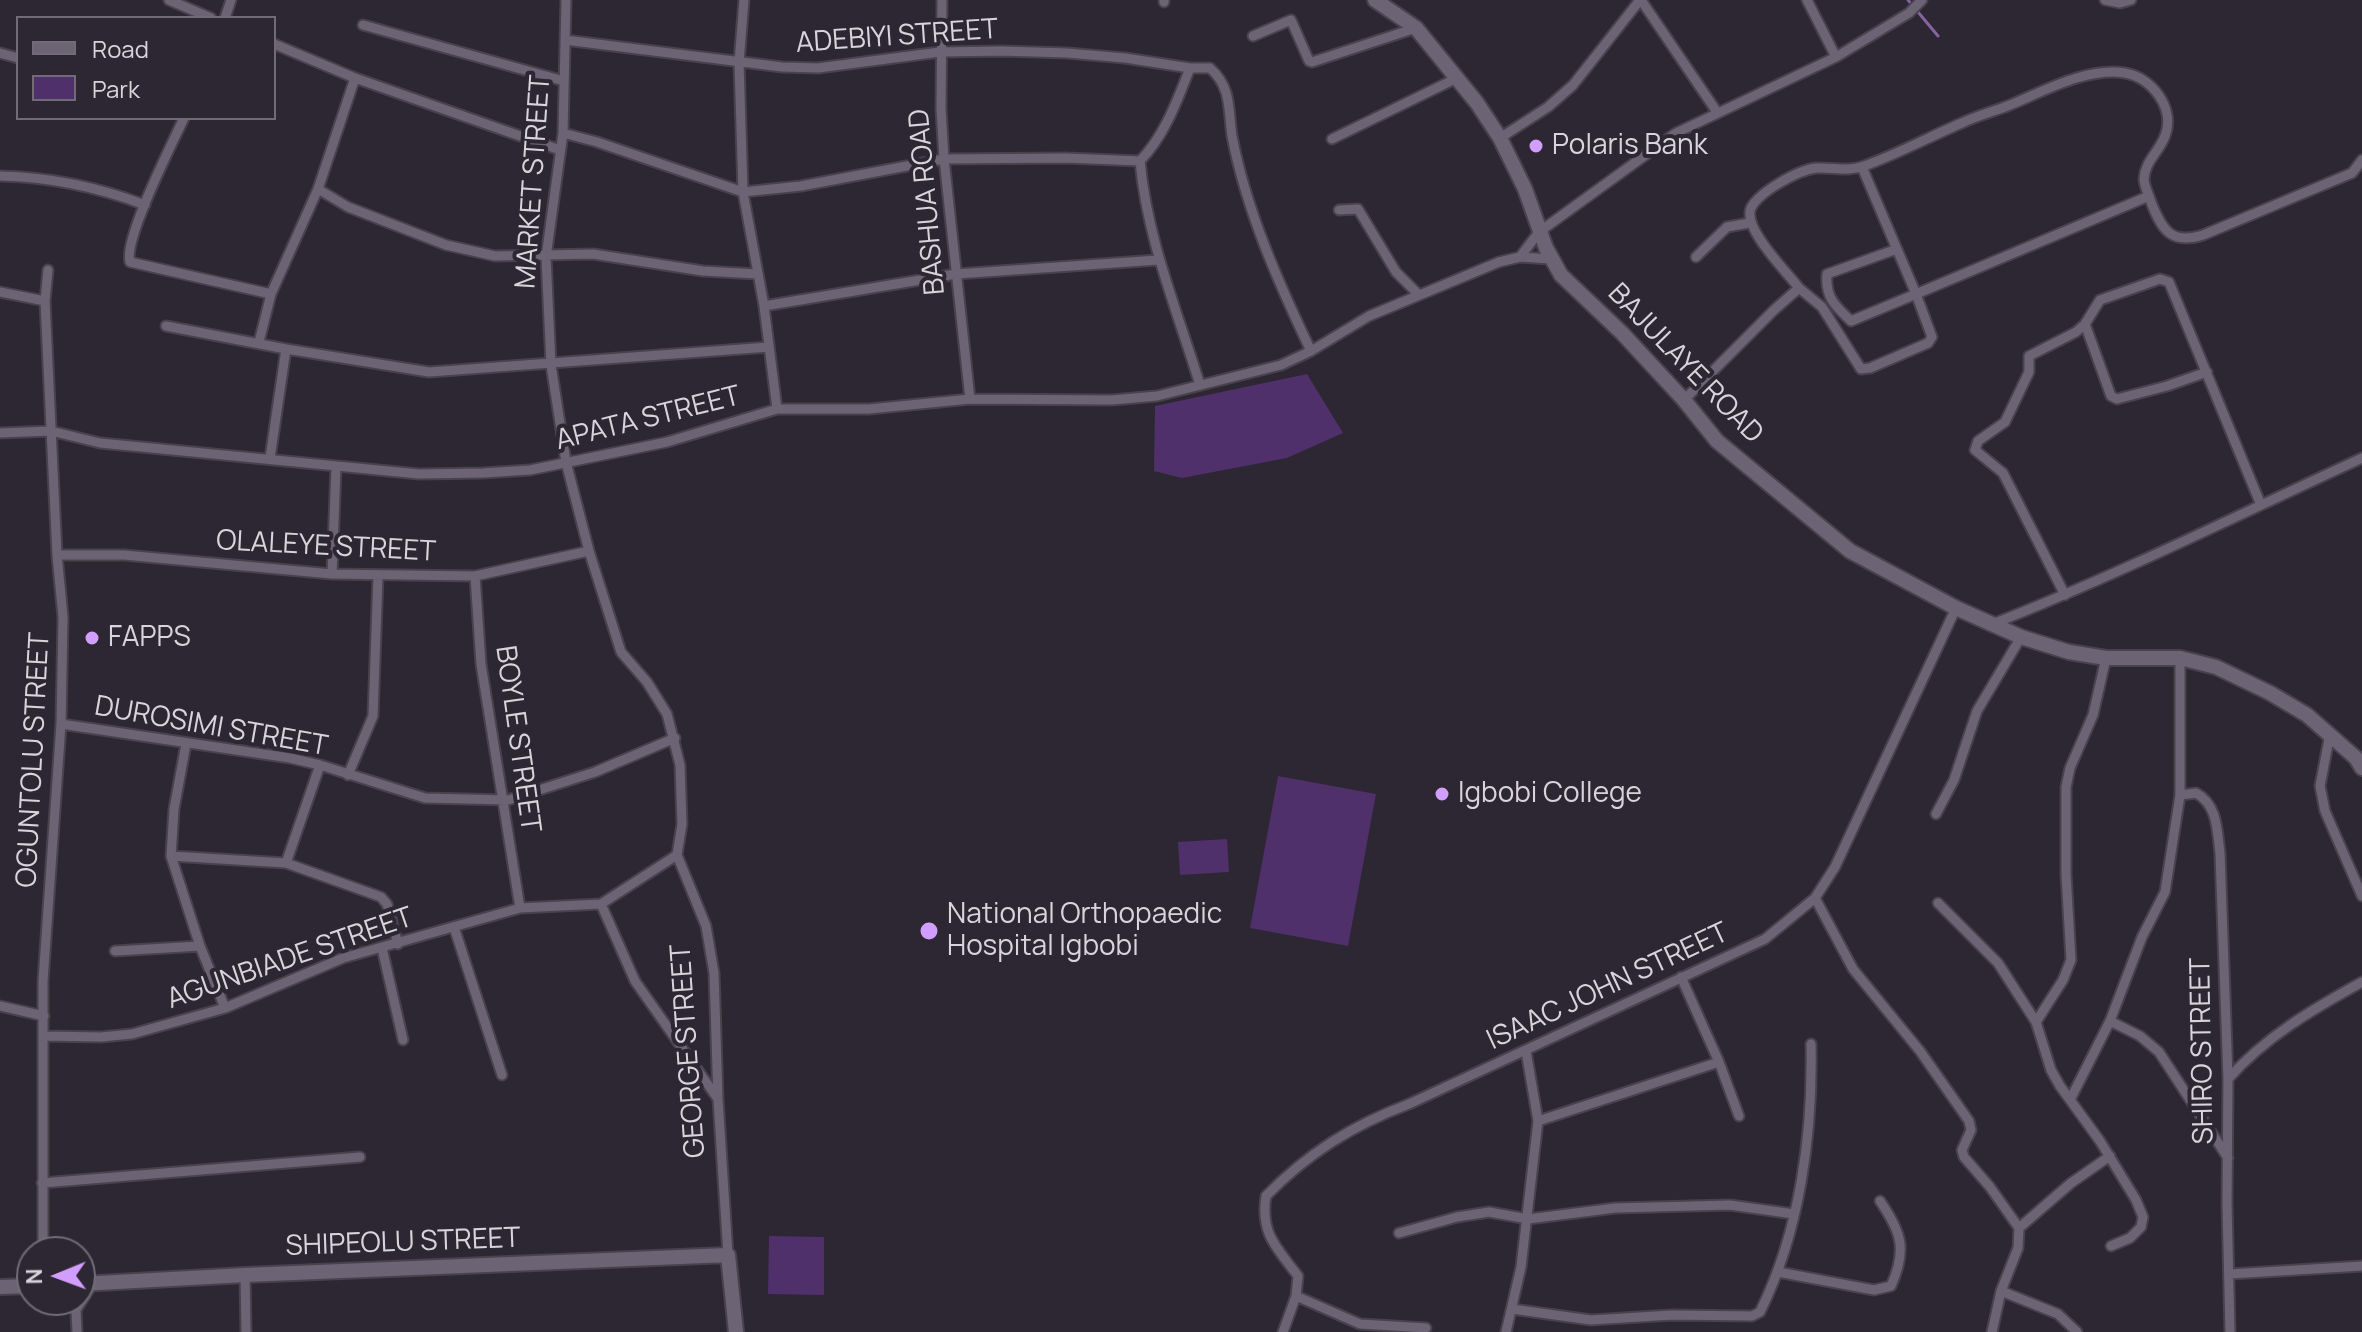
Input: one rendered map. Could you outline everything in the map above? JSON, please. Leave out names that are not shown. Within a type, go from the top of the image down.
[{"type":"street","points":[[169,0],[206,16]]},
{"type":"street","name":"MARKET STREET","points":[[566,0],[563,133],[546,257],[551,365],[566,462]]},
{"type":"street","points":[[744,0],[739,63],[743,192],[764,306],[777,409]]},
{"type":"street","name":"BASHUA ROAD","points":[[942,0],[940,52],[944,159],[970,399]]},
{"type":"street","name":"BAJULAYE ROAD","points":[[1375,0],[1416,28],[1500,138],[1525,189],[1551,259],[1561,275],[1622,333],[1717,441],[1850,551],[1956,608],[2021,637],[2069,652],[2106,658],[2180,658],[2216,667],[2307,715],[2356,758],[2362,768]]},
{"type":"street","points":[[1500,138],[1548,107],[1573,85],[1640,0],[1717,112]]},
{"type":"street","points":[[1807,0],[1836,57]]},
{"type":"street","points":[[2105,0],[2120,3],[2131,0]]},
{"type":"street","points":[[1520,257],[1539,232],[1676,133],[1836,57],[1916,6]]},
{"type":"street","points":[[1253,36],[1291,20],[1312,62],[1416,28]]},
{"type":"street","points":[[363,25],[564,81]]},
{"type":"street","name":"ADEBIYI STREET","points":[[565,40],[739,63],[818,68],[940,52],[1067,53],[1210,68],[1225,84],[1235,152],[1254,214],[1307,354]]},
{"type":"street","points":[[276,45],[355,78],[560,150]]},
{"type":"street","points":[[563,133],[743,192],[801,186],[944,159],[1140,161],[1152,149],[1173,112],[1190,68]]},
{"type":"street","points":[[1862,167],[1932,337],[1928,343],[1881,364],[1861,369],[1822,307],[1799,288],[1749,223],[1751,208],[1768,188],[1815,168],[1862,167],[1992,110],[2106,71],[2130,74],[2152,85],[2166,114],[2165,136],[2147,165],[2144,182],[2165,230],[2177,238],[2190,239],[2352,173],[2362,160]]},
{"type":"street","points":[[259,342],[271,294],[318,189],[355,78]]},
{"type":"street","points":[[1332,139],[1457,78]]},
{"type":"street","points":[[183,120],[145,205],[128,257],[130,262],[271,294]]},
{"type":"street","points":[[1140,161],[1143,195],[1158,260],[1200,385]]},
{"type":"street","points":[[0,176],[107,191],[145,205]]},
{"type":"street","points":[[318,189],[348,207],[446,245],[495,256],[593,254],[703,271],[757,274]]},
{"type":"street","points":[[1897,249],[1827,274],[1826,291],[1833,304],[1851,321],[2149,196]]},
{"type":"street","points":[[1339,210],[1358,209],[1396,272],[1419,295]]},
{"type":"street","points":[[1696,257],[1727,227],[1749,223]]},
{"type":"street","points":[[1520,257],[1551,259]]},
{"type":"street","name":"APATA STREET","points":[[0,433],[51,431],[100,443],[419,474],[530,470],[667,442],[777,409],[869,409],[970,399],[1112,400],[1157,396],[1281,365],[1307,354],[1369,316],[1499,262],[1520,257]]},
{"type":"street","points":[[764,306],[956,274],[1158,260]]},
{"type":"street","name":"OGUNTOLU STREET","points":[[43,1236],[44,945],[61,724],[63,617],[57,555],[45,301],[48,270]]},
{"type":"street","points":[[2065,595],[2003,473],[1975,450],[1978,441],[2005,422],[2029,372],[2029,356],[2085,324],[2100,300],[2160,279],[2169,282],[2261,505]]},
{"type":"street","points":[[1684,400],[1799,288]]},
{"type":"street","points":[[0,292],[45,301]]},
{"type":"street","points":[[2085,324],[2111,396],[2117,399],[2207,372]]},
{"type":"street","points":[[166,326],[429,372],[769,347]]},
{"type":"street","points":[[270,458],[286,349]]},
{"type":"street","points":[[1995,623],[2065,595],[2362,458]]},
{"type":"street","name":"GEORGE STREET","points":[[566,462],[589,551],[621,652],[647,682],[667,714],[675,738],[680,765],[681,809],[677,855],[706,926],[714,973],[718,1099],[736,1332]]},
{"type":"street","points":[[332,574],[336,467]]},
{"type":"street","name":"OLALEYE STREET","points":[[57,555],[124,555],[332,574],[475,576],[589,551]]},
{"type":"street","points":[[348,775],[373,716],[378,576]]},
{"type":"street","name":"BOYLE STREET","points":[[475,576],[481,664],[520,908]]},
{"type":"street","name":"ISAAC JOHN STREET","points":[[1296,1296],[1298,1276],[1271,1242],[1264,1208],[1266,1196],[1321,1148],[1368,1119],[1409,1104],[1526,1051],[1765,939],[1815,898],[1839,857],[1956,608]]},
{"type":"street","points":[[1936,814],[1954,780],[1977,711],[2021,637]]},
{"type":"street","points":[[2036,1022],[2063,980],[2071,960],[2066,874],[2066,787],[2070,768],[2093,715],[2106,658]]},
{"type":"street","points":[[2071,1098],[2110,1021],[2142,937],[2165,892],[2180,795],[2180,658]]},
{"type":"street","name":"DUROSIMI STREET","points":[[61,724],[320,765],[425,798],[515,798],[595,772],[675,738]]},
{"type":"street","points":[[2330,734],[2320,786],[2325,811],[2362,896]]},
{"type":"street","points":[[186,744],[174,809],[171,856],[200,946],[225,1008]]},
{"type":"street","points":[[286,863],[320,765]]},
{"type":"street","name":"SHIRO STREET","points":[[2180,795],[2196,793],[2204,798],[2211,804],[2217,824],[2228,1079],[2230,1332]]},
{"type":"street","name":"AGUNBIADE STREET","points":[[44,1036],[125,1035],[225,1008],[343,958],[520,908],[601,904],[677,855]]},
{"type":"street","points":[[171,856],[286,863],[381,897],[387,904],[398,944]]},
{"type":"street","points":[[1815,898],[1853,969],[1920,1051],[1969,1121],[1971,1130],[1962,1150],[1964,1157],[2019,1228],[2018,1248],[2001,1291],[1992,1332]]},
{"type":"street","points":[[1938,903],[1988,951],[2036,1022],[2051,1070],[2136,1200],[2143,1217],[2138,1231],[2111,1246]]},
{"type":"street","points":[[601,904],[635,981],[718,1099]]},
{"type":"street","points":[[454,927],[502,1075]]},
{"type":"street","points":[[115,951],[200,946]]},
{"type":"street","points":[[382,948],[403,1040]]},
{"type":"street","points":[[1681,977],[1739,1116]]},
{"type":"street","points":[[2228,1079],[2248,1056],[2286,1028],[2362,982]]},
{"type":"street","points":[[0,1006],[44,1016]]},
{"type":"street","points":[[2110,1021],[2140,1036],[2159,1052],[2228,1159]]},
{"type":"street","points":[[1512,1309],[1591,1320],[1672,1315],[1752,1316],[1760,1312],[1778,1272],[1794,1214],[1807,1133],[1811,1044]]},
{"type":"street","points":[[1506,1332],[1528,1219],[1538,1121],[1526,1051]]},
{"type":"street","points":[[1538,1121],[1719,1062]]},
{"type":"street","points":[[2019,1228],[2071,1183],[2110,1156]]},
{"type":"street","points":[[42,1183],[360,1157]]},
{"type":"street","points":[[1778,1272],[1874,1290],[1891,1286],[1900,1260],[1899,1232],[1880,1201]]},
{"type":"street","points":[[1399,1233],[1489,1212],[1528,1219],[1670,1205],[1730,1205],[1794,1214]]},
{"type":"street","name":"SHIPEOLU STREET","points":[[96,1283],[728,1255]]},
{"type":"street","points":[[2230,1274],[2362,1266]]},
{"type":"street","points":[[245,1275],[246,1332]]},
{"type":"street","points":[[2001,1291],[2058,1314],[2077,1332]]},
{"type":"street","points":[[1283,1332],[1296,1296],[1360,1324],[1426,1328]]},
{"type":"green space","points":[[1307,374],[1343,433],[1287,458],[1182,478],[1154,471],[1155,406]]},
{"type":"green space","points":[[1278,776],[1376,794],[1348,946],[1250,928]]},
{"type":"green space","points":[[1227,839],[1229,872],[1180,875],[1178,842]]},
{"type":"green space","points":[[769,1236],[824,1237],[824,1295],[768,1294]]},
{"type":"waterway","points":[[1908,0],[1938,36]]},
{"type":"place","name":"Polaris Bank","points":[[1536,146]]},
{"type":"place","name":"FAPPS","points":[[92,638]]},
{"type":"place","name":"Igbobi College","points":[[1442,794]]},
{"type":"place","name":"National Orthopaedic Hospital Igbobi","points":[[929,931]]}]
